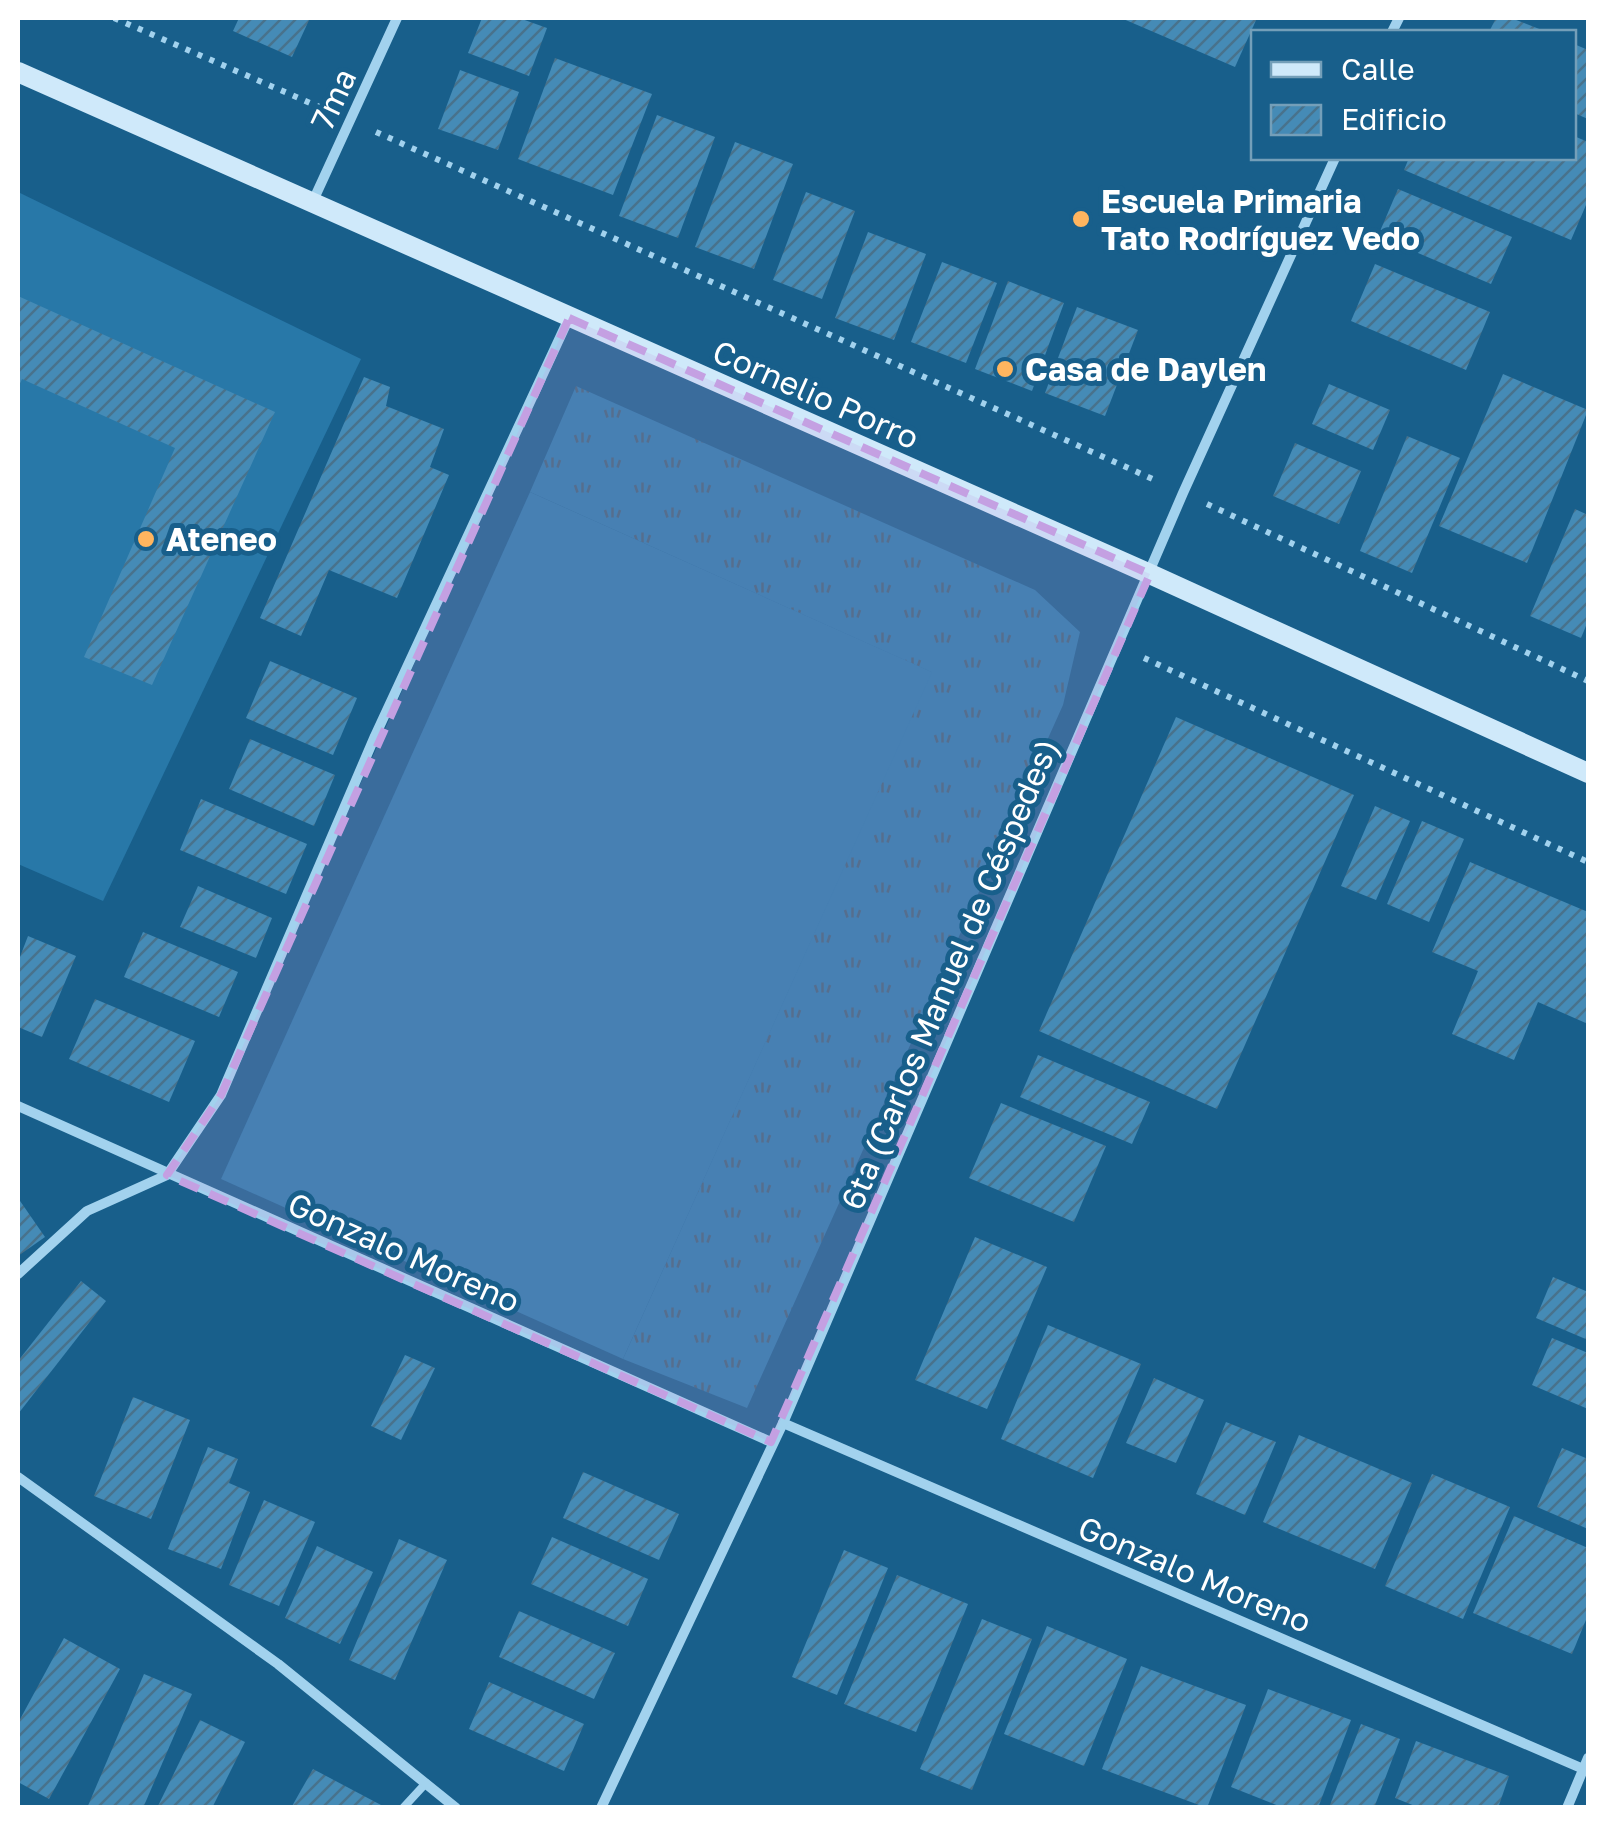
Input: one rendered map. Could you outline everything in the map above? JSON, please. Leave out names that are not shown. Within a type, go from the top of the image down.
[{"type":"street","name":"7ma","points":[[313,201],[397,18]]},
{"type":"street","name":"Cornelio Porro","points":[[18,72],[1150,574],[1588,773]]},
{"type":"street","name":"6ta (Carlos Manuel de Céspedes)","points":[[601,1808],[783,1422],[1183,493],[1334,160]]},
{"type":"street","points":[[18,1274],[87,1211],[167,1175],[221,1096],[375,736],[568,318]]},
{"type":"street","name":"Gonzalo Moreno","points":[[18,1106],[771,1442]]},
{"type":"street","name":"Gonzalo Moreno","points":[[783,1422],[1587,1766]]},
{"type":"street","points":[[18,1477],[278,1664],[456,1808]]},
{"type":"street","points":[[1566,1808],[1587,1766]]},
{"type":"lane","points":[[404,1808],[426,1783]]},
{"type":"path","points":[[114,18],[1183,493],[1588,681]]},
{"type":"path","points":[[1117,646],[1588,862]]},
{"type":"highlighted area","points":[[569,318],[1150,574],[771,1442],[167,1175],[221,1095]]},
{"type":"green space","name":"Ateneo","points":[[18,192],[361,359],[103,901],[18,864]]},
{"type":"green space","points":[[576,386],[1035,590],[1080,632],[1063,705],[747,1408],[623,1359],[931,672],[530,492]]},
{"type":"green space","points":[[530,492],[932,672],[623,1359],[221,1179]]},
{"type":"building","points":[[239,18],[310,18],[292,57],[233,31]]},
{"type":"building","points":[[482,18],[519,18],[547,28],[529,76],[468,53]]},
{"type":"building","points":[[1121,18],[1257,18],[1235,67]]},
{"type":"building","points":[[1496,18],[1511,18],[1542,30],[1490,30]]},
{"type":"building","points":[[1576,45],[1588,50],[1588,119],[1576,114]]},
{"type":"building","points":[[555,58],[652,94],[613,195],[518,159]]},
{"type":"building","points":[[460,70],[519,92],[498,150],[438,129]]},
{"type":"building","points":[[657,115],[715,137],[678,238],[619,216]]},
{"type":"building","points":[[1576,137],[1588,142],[1588,206],[1571,240],[1404,170],[1408,160],[1576,160]]},
{"type":"building","points":[[735,142],[793,164],[754,269],[695,247]]},
{"type":"building","points":[[1398,189],[1512,237],[1491,284],[1378,236]]},
{"type":"building","points":[[806,192],[855,211],[822,299],[773,280]]},
{"type":"building","points":[[868,232],[926,254],[894,340],[835,318]]},
{"type":"building","points":[[942,262],[997,283],[966,363],[911,342]]},
{"type":"building","points":[[1375,264],[1490,312],[1466,370],[1351,321]]},
{"type":"building","points":[[1008,281],[1064,303],[1032,391],[975,369]]},
{"type":"building","points":[[18,296],[275,412],[152,685],[84,657],[175,448],[22,379],[18,389]]},
{"type":"building","points":[[1077,307],[1138,330],[1105,416],[1045,393]]},
{"type":"building","points":[[1503,374],[1588,410],[1527,563],[1439,526]]},
{"type":"building","points":[[364,377],[390,387],[386,406],[444,429],[430,467],[449,475],[397,598],[329,570],[301,636],[260,618]]},
{"type":"building","points":[[1329,384],[1390,410],[1373,450],[1312,424]]},
{"type":"building","points":[[1407,436],[1460,458],[1412,573],[1360,551]]},
{"type":"building","points":[[1295,443],[1361,471],[1339,524],[1273,496]]},
{"type":"building","points":[[1575,509],[1588,515],[1588,621],[1581,638],[1530,616]]},
{"type":"building","points":[[270,661],[357,698],[333,755],[246,718]]},
{"type":"building","points":[[1176,717],[1354,795],[1217,1109],[1039,1031]]},
{"type":"building","points":[[250,739],[335,775],[314,826],[229,789]]},
{"type":"building","points":[[201,799],[307,844],[286,894],[180,850]]},
{"type":"building","points":[[1375,806],[1410,821],[1376,900],[1341,886]]},
{"type":"building","points":[[1422,821],[1464,839],[1429,922],[1387,904]]},
{"type":"building","points":[[1470,862],[1588,912],[1588,1024],[1538,1002],[1514,1060],[1452,1034],[1478,971],[1432,952]]},
{"type":"building","points":[[198,886],[272,918],[256,958],[180,927]]},
{"type":"building","points":[[143,932],[238,972],[219,1017],[124,977]]},
{"type":"building","points":[[28,936],[76,956],[42,1037],[18,1027],[18,962]]},
{"type":"building","points":[[95,999],[195,1041],[169,1102],[69,1059]]},
{"type":"building","points":[[1038,1055],[1150,1102],[1132,1144],[1020,1097]]},
{"type":"building","points":[[1001,1103],[1106,1146],[1074,1222],[969,1178]]},
{"type":"building","points":[[18,1198],[45,1237],[18,1256]]},
{"type":"building","points":[[975,1237],[1047,1267],[987,1409],[915,1380]]},
{"type":"building","points":[[1553,1277],[1588,1292],[1588,1340],[1536,1318]]},
{"type":"building","points":[[81,1281],[106,1301],[18,1414],[18,1361]]},
{"type":"building","points":[[1048,1325],[1141,1364],[1093,1478],[1001,1439]]},
{"type":"building","points":[[1552,1338],[1588,1353],[1588,1409],[1532,1385]]},
{"type":"building","points":[[405,1355],[435,1368],[401,1440],[371,1426]]},
{"type":"building","points":[[1154,1378],[1204,1400],[1176,1463],[1126,1443]]},
{"type":"building","points":[[133,1397],[190,1420],[151,1519],[94,1496]]},
{"type":"building","points":[[1226,1422],[1276,1442],[1245,1515],[1196,1494]]},
{"type":"building","points":[[1299,1435],[1412,1483],[1375,1569],[1263,1522]]},
{"type":"building","points":[[208,1447],[238,1459],[229,1483],[250,1492],[221,1569],[168,1549]]},
{"type":"building","points":[[1562,1448],[1588,1459],[1588,1529],[1537,1507]]},
{"type":"building","points":[[583,1472],[679,1514],[659,1560],[563,1518]]},
{"type":"building","points":[[1432,1474],[1510,1507],[1463,1619],[1385,1586]]},
{"type":"building","points":[[264,1500],[315,1522],[279,1606],[229,1585]]},
{"type":"building","points":[[1514,1516],[1588,1548],[1588,1615],[1572,1654],[1473,1613]]},
{"type":"building","points":[[552,1537],[648,1579],[628,1626],[531,1584]]},
{"type":"building","points":[[399,1539],[447,1560],[395,1680],[349,1660]]},
{"type":"building","points":[[317,1546],[373,1572],[340,1644],[285,1618]]},
{"type":"building","points":[[844,1550],[888,1568],[837,1695],[792,1677]]},
{"type":"building","points":[[897,1575],[968,1604],[916,1732],[844,1704]]},
{"type":"building","points":[[519,1611],[615,1653],[594,1699],[499,1657]]},
{"type":"building","points":[[982,1619],[1032,1639],[972,1790],[920,1769]]},
{"type":"building","points":[[1047,1626],[1127,1659],[1084,1766],[1004,1734]]},
{"type":"building","points":[[64,1638],[120,1669],[49,1799],[18,1782],[18,1723]]},
{"type":"building","points":[[1141,1666],[1246,1705],[1207,1808],[1102,1769]]},
{"type":"building","points":[[144,1674],[192,1694],[143,1808],[87,1808]]},
{"type":"building","points":[[489,1682],[584,1724],[564,1771],[469,1729]]},
{"type":"building","points":[[1268,1689],[1351,1720],[1318,1808],[1284,1808],[1231,1787]]},
{"type":"building","points":[[200,1720],[245,1742],[212,1808],[157,1808]]},
{"type":"building","points":[[1361,1724],[1400,1739],[1374,1808],[1337,1808],[1330,1805]]},
{"type":"building","points":[[1416,1741],[1509,1776],[1498,1808],[1420,1808],[1395,1798]]},
{"type":"building","points":[[313,1769],[381,1805],[291,1808]]},
{"type":"place","name":"Escuela Primaria Tato Rodríguez Vedo","points":[[1081,219]]},
{"type":"place","name":"Casa de Daylen","points":[[1005,369]]},
{"type":"place","name":"Ateneo","points":[[146,539]]}]
